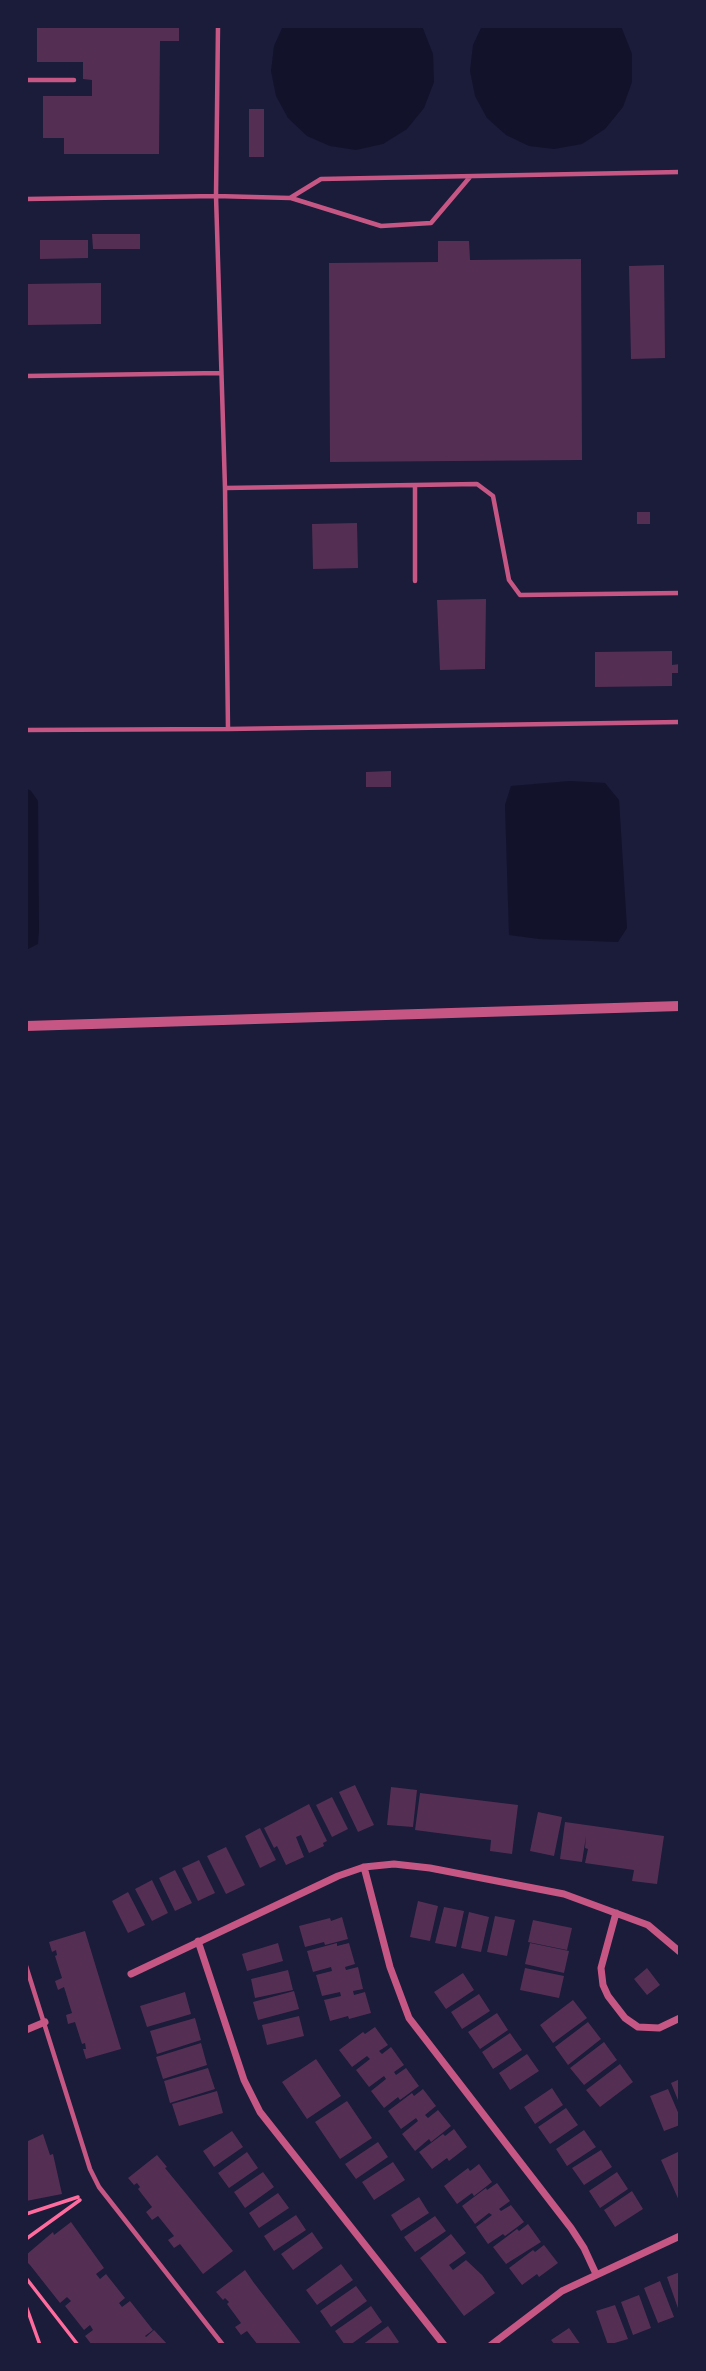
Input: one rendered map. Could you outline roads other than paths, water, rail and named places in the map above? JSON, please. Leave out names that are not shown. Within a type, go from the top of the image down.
[{"type":"street","points":[[26,1026],[680,1006]]},
{"type":"street","points":[[131,1974],[338,1876],[364,1867],[394,1864],[430,1868],[564,1894],[648,1925],[680,1952]]},
{"type":"street","points":[[364,1867],[386,1954],[398,1992],[410,2018],[571,2228],[596,2274]]},
{"type":"street","points":[[616,1913],[601,1968],[603,1985],[608,1996],[625,2018],[638,2027],[659,2028],[680,2018]]},
{"type":"street","points":[[198,1941],[244,2080],[260,2112],[444,2345]]},
{"type":"street","points":[[26,2030],[45,2022]]},
{"type":"street","points":[[491,2345],[552,2297],[680,2236]]},
{"type":"lane","points":[[218,26],[216,196],[225,488],[228,729]]},
{"type":"lane","points":[[26,80],[74,80]]},
{"type":"lane","points":[[290,198],[321,179],[680,172]]},
{"type":"lane","points":[[26,199],[216,196],[290,198],[381,226],[431,223],[470,176]]},
{"type":"lane","points":[[26,376],[220,373]]},
{"type":"lane","points":[[225,488],[477,484],[493,496],[509,580],[520,595],[680,593]]},
{"type":"lane","points":[[415,485],[415,581]]},
{"type":"lane","points":[[26,730],[680,722]]},
{"type":"lane","points":[[26,1966],[90,2169],[99,2187],[223,2345]]}]
